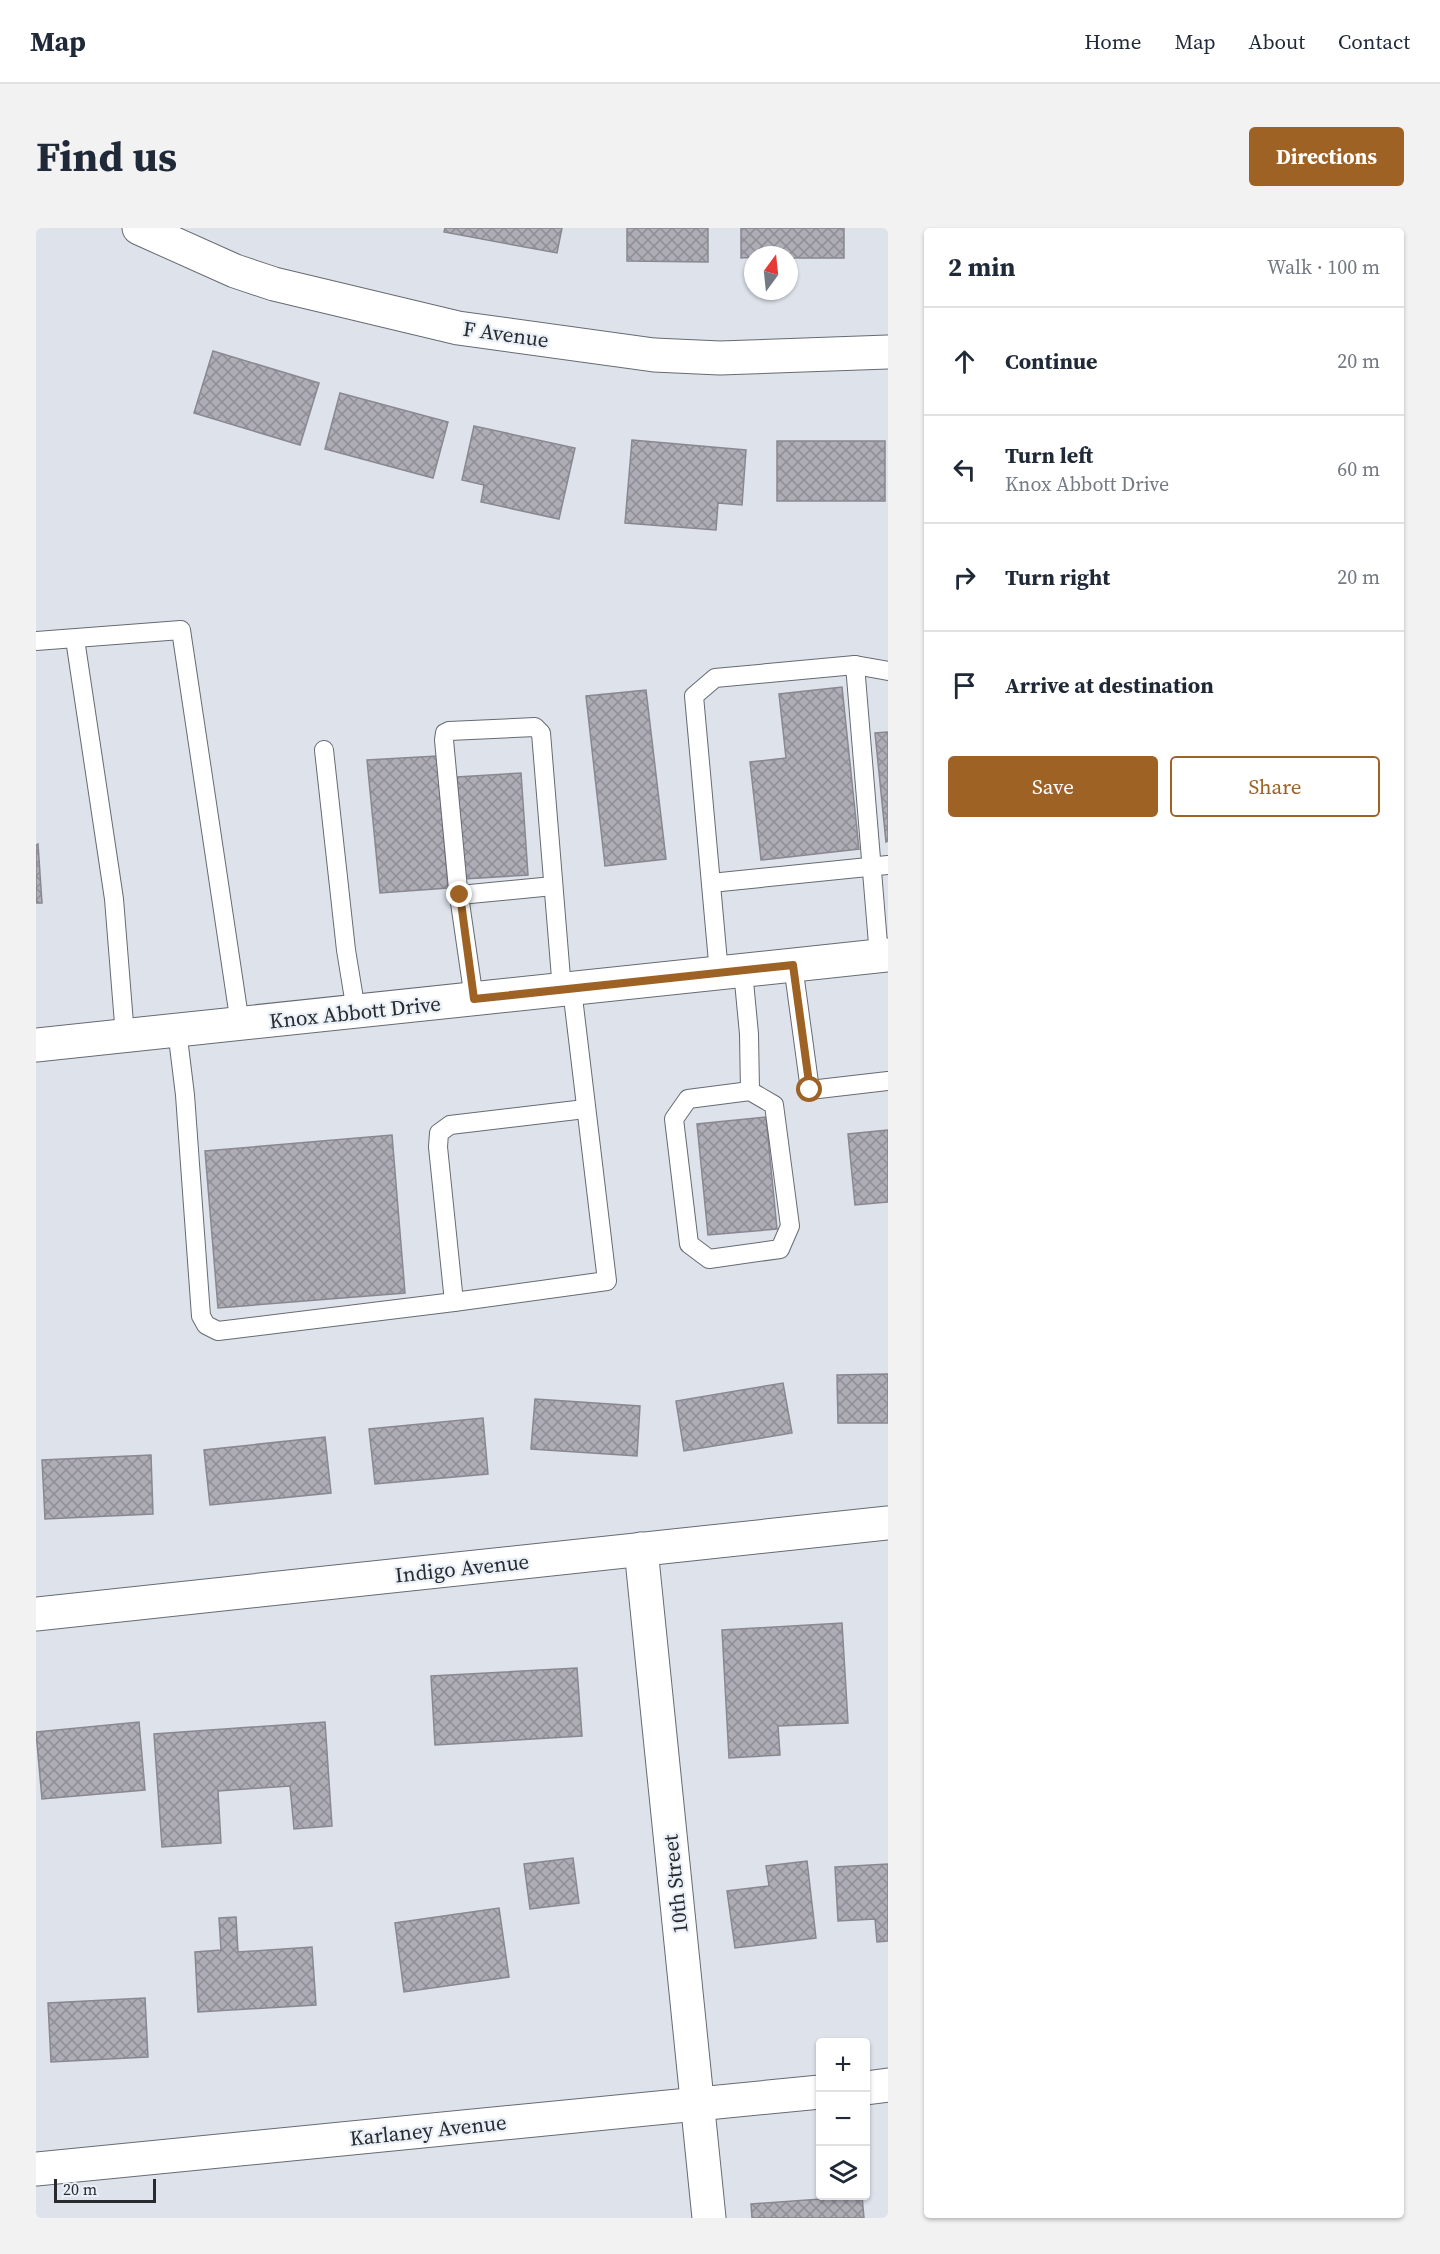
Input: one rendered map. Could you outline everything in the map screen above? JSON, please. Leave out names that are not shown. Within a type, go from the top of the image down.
[{"type":"street","name":"F Avenue","points":[[139,228],[236,272],[274,284],[458,328],[654,355],[720,358],[888,352]]},
{"type":"street","name":"Knox Abbott Drive","points":[[36,1045],[884,956]]},
{"type":"street","name":"Indigo Avenue","points":[[36,1614],[888,1523]]},
{"type":"street","name":"10th Street","points":[[641,1549],[709,2218]]},
{"type":"street","points":[[870,2087],[888,2085]]},
{"type":"street","name":"Karlaney Avenue","points":[[36,2169],[816,2092]]},
{"type":"lane","points":[[36,641],[182,630],[240,1024]]},
{"type":"lane","points":[[75,639],[114,899],[125,1036]]},
{"type":"lane","points":[[855,665],[881,866],[884,956]]},
{"type":"lane","points":[[750,1091],[749,1034],[731,972],[711,883],[694,696],[715,678],[855,665],[888,671]]},
{"type":"lane","points":[[177,1030],[185,1095],[201,1316],[206,1325],[218,1331],[607,1281],[554,886],[538,728],[445,733],[460,895],[474,999]]},
{"type":"lane","points":[[324,750],[346,951],[356,1011]]},
{"type":"lane","points":[[711,883],[881,866]]},
{"type":"lane","points":[[460,895],[554,886]]},
{"type":"lane","points":[[793,965],[810,1090],[888,1081]]},
{"type":"lane","points":[[750,1091],[774,1105],[790,1226],[780,1249],[709,1259],[689,1245],[674,1119],[688,1099],[750,1091]]},
{"type":"lane","points":[[454,1302],[438,1147],[440,1133],[450,1125],[585,1109]]},
{"type":"building","points":[[445,228],[562,228],[557,253],[444,232]]},
{"type":"building","points":[[627,228],[708,228],[708,262],[627,261]]},
{"type":"building","points":[[741,228],[844,228],[844,258],[798,258],[798,246],[744,246],[744,258],[741,258]]},
{"type":"building","points":[[213,351],[319,383],[300,445],[194,413]]},
{"type":"building","points":[[340,393],[448,422],[433,478],[325,449]]},
{"type":"building","points":[[474,426],[575,448],[559,519],[481,502],[484,485],[462,480]]},
{"type":"building","points":[[632,440],[746,450],[742,505],[718,503],[716,530],[625,523]]},
{"type":"building","points":[[777,441],[885,441],[885,501],[777,501]]},
{"type":"building","points":[[842,687],[859,849],[761,860],[750,762],[786,758],[779,694]]},
{"type":"building","points":[[646,690],[666,859],[605,866],[586,696]]},
{"type":"building","points":[[888,732],[888,841],[886,842],[875,733]]},
{"type":"building","points":[[437,756],[448,888],[380,893],[367,760]]},
{"type":"building","points":[[521,773],[528,875],[464,879],[457,777]]},
{"type":"building","points":[[38,844],[42,903],[36,903],[36,845]]},
{"type":"building","points":[[766,1117],[777,1229],[708,1235],[697,1124]]},
{"type":"building","points":[[888,1130],[888,1202],[855,1205],[848,1134]]},
{"type":"building","points":[[392,1135],[405,1293],[218,1308],[205,1151]]},
{"type":"building","points":[[888,1374],[888,1423],[838,1423],[837,1375]]},
{"type":"building","points":[[783,1383],[792,1433],[684,1451],[676,1401]]},
{"type":"building","points":[[535,1399],[640,1406],[637,1456],[531,1449]]},
{"type":"building","points":[[483,1418],[488,1474],[375,1484],[369,1429]]},
{"type":"building","points":[[325,1437],[331,1493],[210,1505],[204,1450]]},
{"type":"building","points":[[151,1455],[153,1514],[45,1519],[42,1460]]},
{"type":"building","points":[[842,1623],[848,1723],[778,1726],[780,1755],[729,1758],[722,1630]]},
{"type":"building","points":[[577,1668],[582,1736],[435,1745],[431,1676]]},
{"type":"building","points":[[139,1722],[145,1790],[42,1799],[36,1732]]},
{"type":"building","points":[[325,1722],[332,1826],[294,1829],[290,1786],[218,1791],[221,1843],[162,1847],[154,1734]]},
{"type":"building","points":[[573,1858],[579,1903],[530,1909],[524,1864]]},
{"type":"building","points":[[807,1861],[816,1938],[735,1948],[727,1891],[769,1886],[766,1866]]},
{"type":"building","points":[[888,1864],[888,1941],[877,1942],[875,1919],[838,1921],[835,1867]]},
{"type":"building","points":[[499,1908],[509,1977],[404,1992],[395,1923]]},
{"type":"building","points":[[236,1917],[238,1952],[312,1947],[316,2005],[198,2012],[195,1952],[221,1950],[219,1918]]},
{"type":"building","points":[[145,1998],[148,2057],[51,2062],[48,2003]]},
{"type":"building","points":[[816,2199],[862,2200],[864,2218],[752,2218],[751,2204]]},
{"type":"route","points":[[460,895],[474,999],[793,965],[810,1090]]}]
